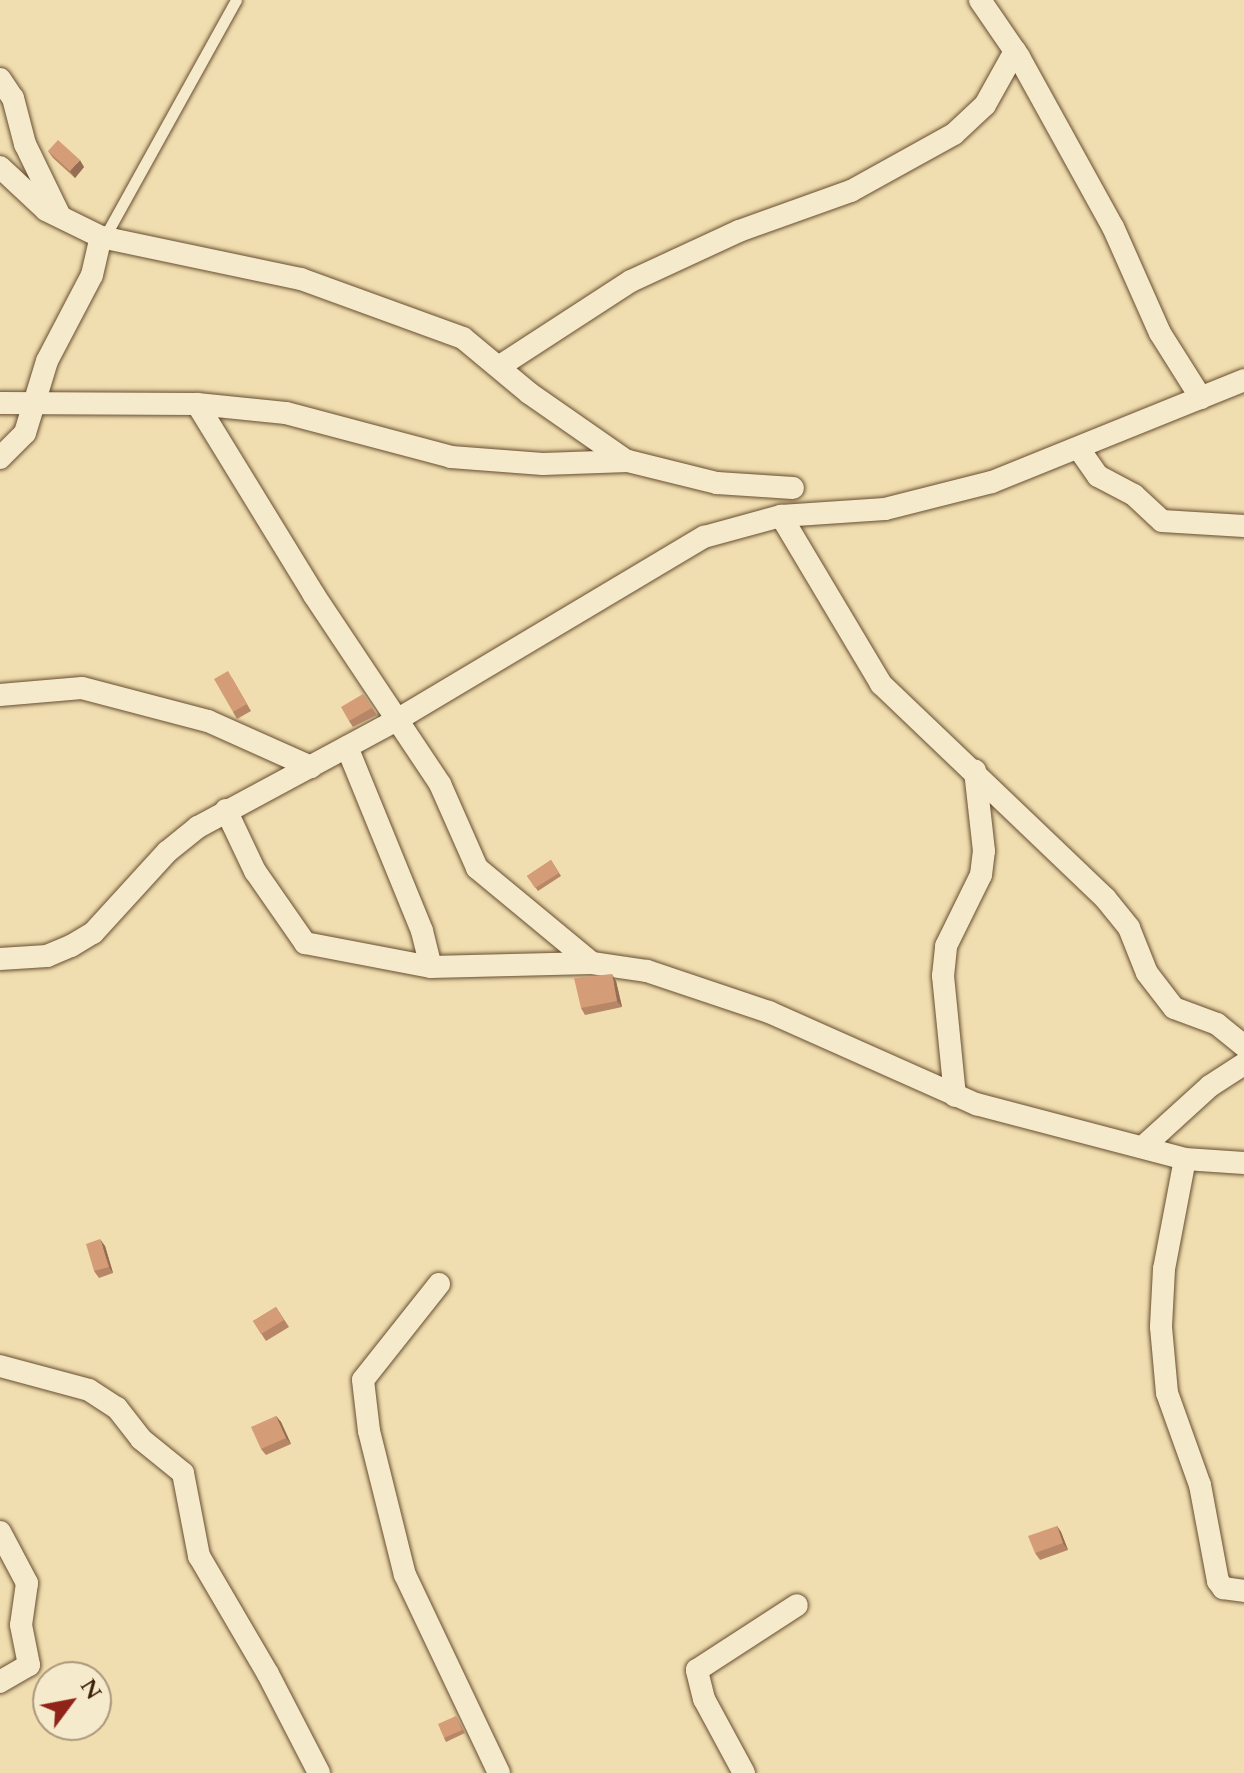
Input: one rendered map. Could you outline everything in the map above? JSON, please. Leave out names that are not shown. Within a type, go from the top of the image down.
[{"type":"street","points":[[980,0],[1015,51],[1113,227],[1160,333],[1201,398]]},
{"type":"street","points":[[500,366],[631,281],[739,231],[875,180],[954,134],[985,105],[1015,51]]},
{"type":"street","points":[[0,79],[13,98],[32,162],[63,222]]},
{"type":"street","points":[[0,167],[63,222],[102,237],[301,279],[463,338],[586,436],[628,461]]},
{"type":"street","points":[[0,458],[25,433],[47,361],[92,275],[102,237]]},
{"type":"street","points":[[0,959],[47,956],[93,933],[167,852],[226,810],[395,721],[665,556],[739,524],[781,516],[885,509],[992,482],[1244,380]]},
{"type":"street","points":[[0,403],[31,406],[197,404],[313,417],[451,457],[543,464],[628,461],[717,483],[793,488]]},
{"type":"street","points":[[197,404],[395,721],[440,784],[477,868],[592,963]]},
{"type":"street","points":[[1079,449],[1098,476],[1134,495],[1162,521],[1244,526]]},
{"type":"street","points":[[781,516],[875,676],[1105,898],[1129,928],[1147,973],[1165,1000],[1181,1013],[1217,1024],[1244,1046]]},
{"type":"street","points":[[0,695],[82,688],[208,721],[311,767]]},
{"type":"street","points":[[347,747],[422,931],[431,967]]},
{"type":"street","points":[[955,1096],[943,976],[946,946],[981,875],[984,851],[975,771]]},
{"type":"street","points":[[226,810],[255,871],[305,943],[431,967],[592,963],[667,976],[769,1012],[955,1096],[1185,1159],[1244,1163]]},
{"type":"street","points":[[1144,1146],[1210,1086],[1244,1064]]},
{"type":"street","points":[[1185,1159],[1164,1269],[1161,1327],[1167,1393],[1200,1485],[1218,1581],[1223,1588],[1244,1591]]},
{"type":"street","points":[[439,1284],[363,1380],[367,1418],[405,1575],[499,1773]]},
{"type":"street","points":[[0,1366],[89,1390],[117,1408],[141,1439],[183,1473],[199,1556],[319,1773]]},
{"type":"street","points":[[0,1532],[27,1583],[21,1625],[29,1665],[0,1682]]},
{"type":"street","points":[[744,1773],[704,1699],[697,1670],[797,1605]]},
{"type":"lane","points":[[102,237],[236,0]]},
{"type":"building","points":[[58,140],[80,160],[70,171],[48,151]]},
{"type":"building","points":[[228,671],[247,704],[233,712],[214,679]]},
{"type":"building","points":[[363,694],[372,708],[349,721],[341,707]]},
{"type":"building","points":[[551,860],[559,873],[535,888],[527,876]]},
{"type":"building","points":[[612,974],[617,1001],[581,1008],[574,978]]},
{"type":"building","points":[[100,1239],[109,1267],[94,1271],[86,1244]]},
{"type":"building","points":[[276,1307],[284,1320],[261,1334],[253,1321]]},
{"type":"building","points":[[276,1416],[286,1438],[261,1449],[251,1427]]},
{"type":"building","points":[[1057,1526],[1063,1543],[1035,1553],[1028,1536]]},
{"type":"building","points":[[456,1716],[462,1730],[444,1738],[438,1724]]}]
